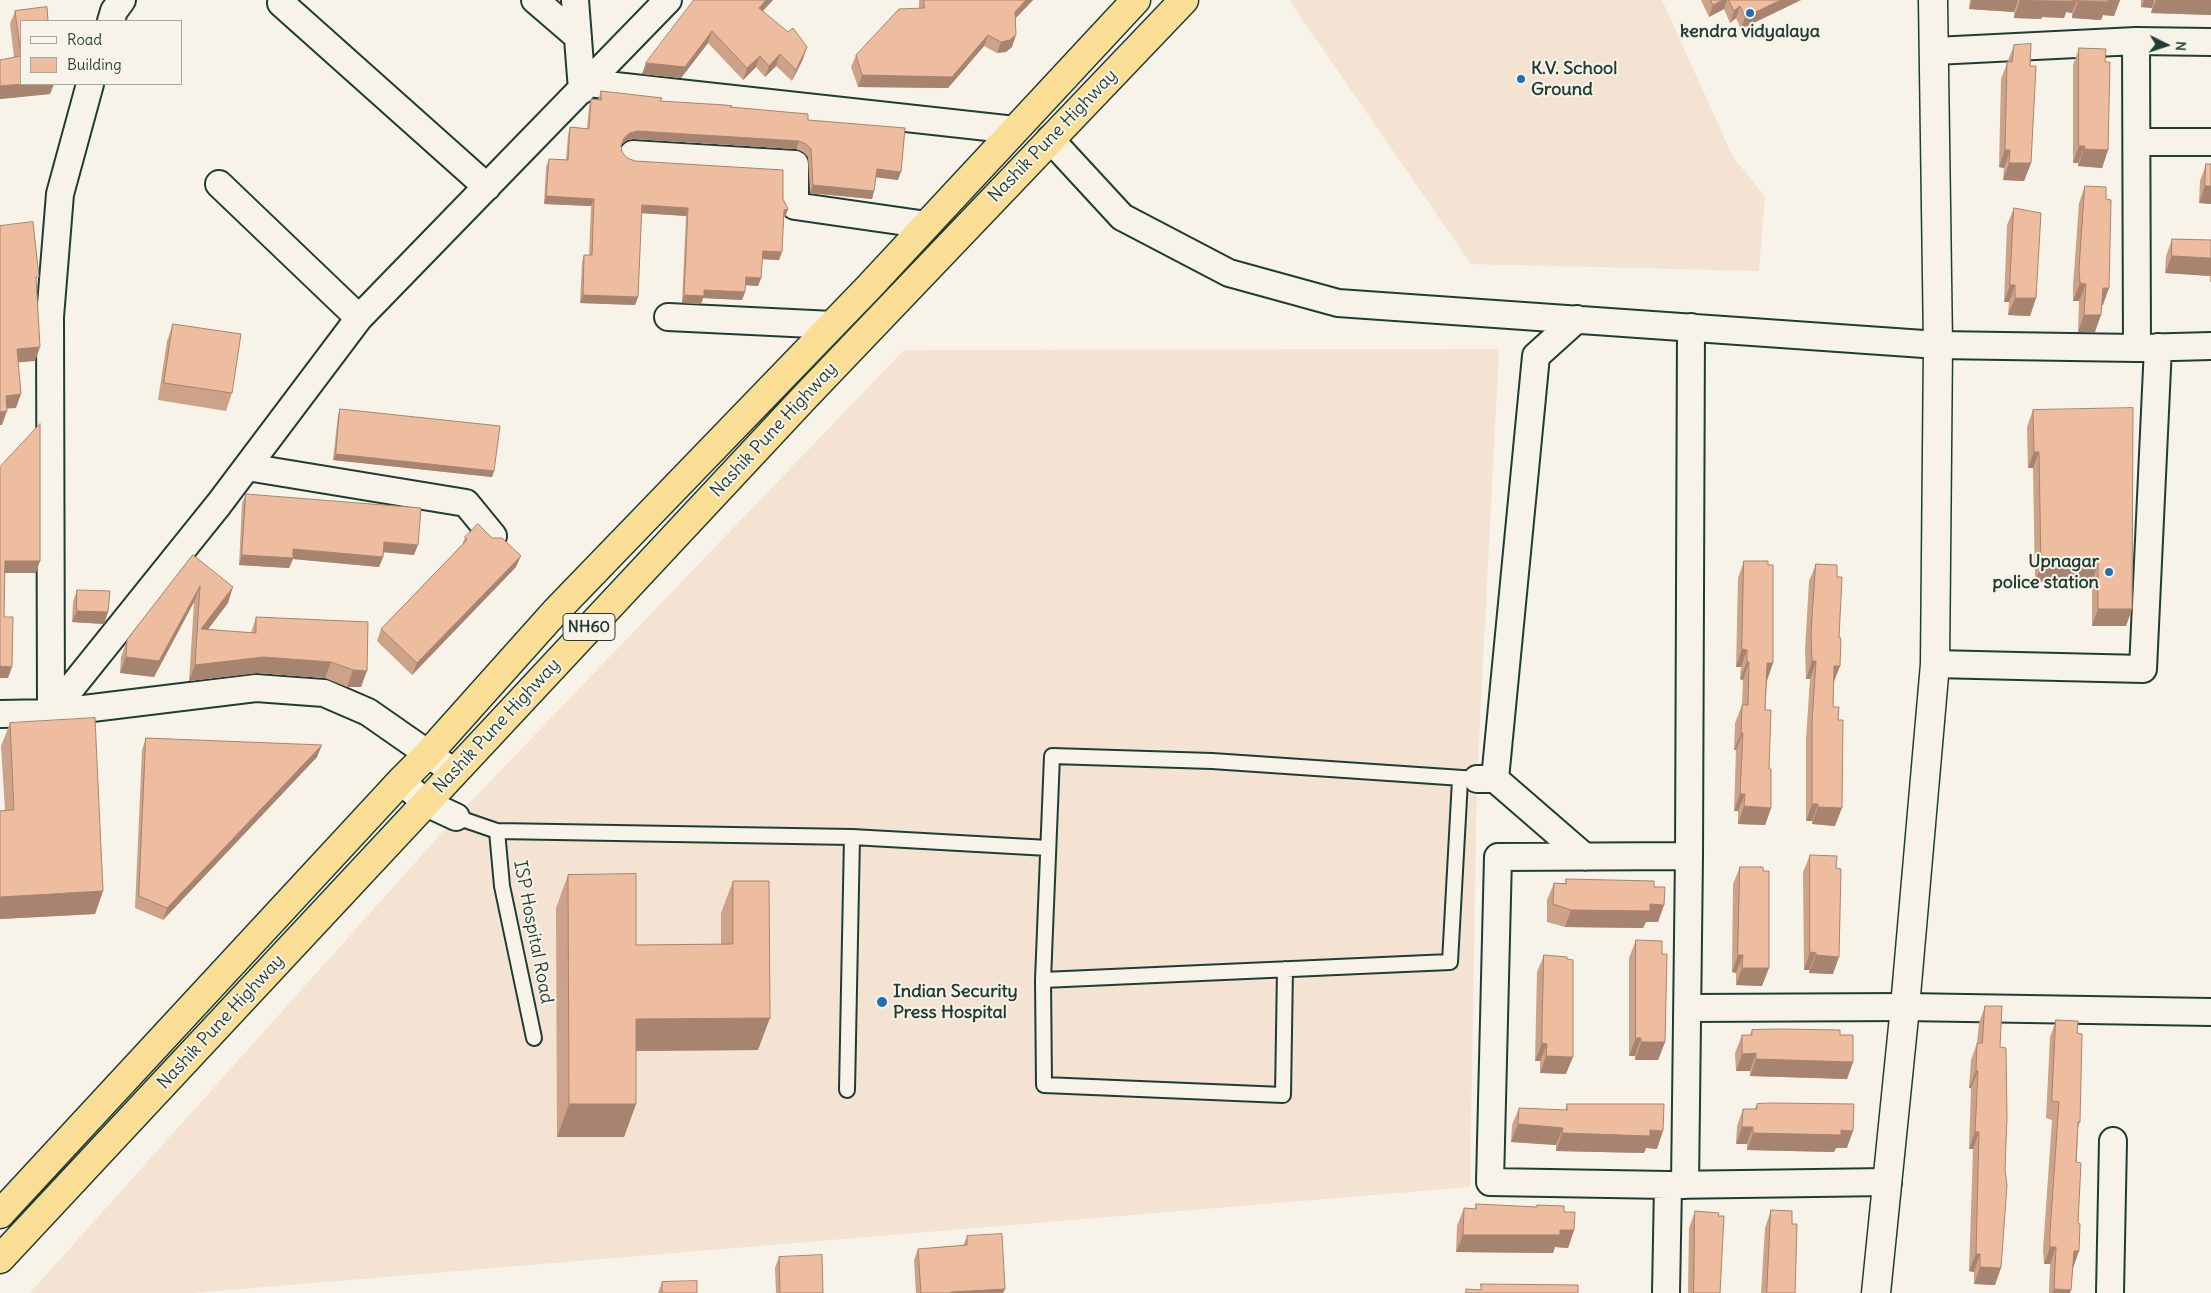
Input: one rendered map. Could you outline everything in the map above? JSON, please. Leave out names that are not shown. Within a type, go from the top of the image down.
[{"type":"highway","name":"Nashik Pune Highway","points":[[0,1214],[428,754],[555,612],[927,225],[1136,0]]},
{"type":"highway","name":"Nashik Pune Highway","points":[[0,1259],[454,772],[1050,139],[1184,0]]},
{"type":"street","points":[[111,20],[114,11],[122,0]]},
{"type":"street","points":[[535,0],[578,37]]},
{"type":"street","points":[[575,0],[585,86]]},
{"type":"street","points":[[51,713],[247,467],[359,318],[668,0]]},
{"type":"street","points":[[1876,1293],[1905,1008],[1935,664],[1938,345],[1934,0]]},
{"type":"street","points":[[281,3],[487,187]]},
{"type":"street","points":[[1935,51],[2136,40],[2211,42]]},
{"type":"street","points":[[1935,664],[2143,669],[2148,347],[2137,142],[2136,40]]},
{"type":"street","points":[[51,713],[50,317],[60,194],[90,85]]},
{"type":"street","points":[[585,86],[1015,130]]},
{"type":"street","points":[[1050,139],[1122,217],[1229,272],[1338,303],[1938,345],[2211,346]]},
{"type":"street","points":[[2137,142],[2211,142]]},
{"type":"street","points":[[633,154],[795,164],[796,206],[927,225]]},
{"type":"street","points":[[219,184],[359,318]]},
{"type":"street","points":[[668,316],[832,325]]},
{"type":"street","points":[[1577,320],[1536,356],[1477,779],[1585,857]]},
{"type":"street","points":[[1666,1293],[1677,1185],[1688,1008],[1691,327]]},
{"type":"street","points":[[247,467],[466,503],[493,536]]},
{"type":"street","points":[[0,714],[51,713],[256,688],[324,693],[368,712],[454,772]]},
{"type":"street","points":[[401,781],[426,803],[456,817]]},
{"type":"street","points":[[1690,856],[1498,857],[1490,1182],[1677,1185],[1888,1182]]},
{"type":"street","points":[[1688,1008],[1905,1008],[2211,1012]]},
{"type":"street","points":[[2110,1293],[2113,1141]]},
{"type":"lane","points":[[1043,980],[1285,969],[1450,962],[1477,779],[1212,761],[1052,756],[1043,980],[1044,1085],[1284,1095],[1285,969]]},
{"type":"lane","points":[[456,817],[497,832],[852,837],[1048,848]]},
{"type":"lane","name":"ISP Hospital Road","points":[[497,832],[502,886],[534,1038]]},
{"type":"lane","points":[[847,1090],[852,837]]},
{"type":"shaded area","name":"K.V. School Ground","points":[[1289,0],[1662,0],[1733,157],[1765,197],[1759,271],[1471,264]]},
{"type":"shaded area","name":"Indian Security Press Hospital","points":[[1499,349],[1477,779],[1470,1187],[192,1293],[30,1293],[456,817],[904,350]]},
{"type":"building","points":[[694,0],[766,0],[759,8],[788,32],[793,28],[807,47],[796,70],[780,54],[769,66],[760,56],[747,68],[712,31],[685,67],[646,63]]},
{"type":"building","points":[[924,0],[1026,0],[1015,12],[1016,35],[1010,40],[1001,42],[988,35],[952,77],[862,75],[856,55],[899,9],[924,8]]},
{"type":"building","points":[[1711,0],[1723,0],[1713,5]]},
{"type":"building","points":[[1729,0],[1781,0],[1745,17],[1740,6],[1734,11]]},
{"type":"building","points":[[2108,0],[2108,2],[2078,1]]},
{"type":"building","points":[[47,7],[48,20],[20,20],[20,48],[15,11]]},
{"type":"building","points":[[2031,44],[2030,66],[2036,66],[2031,163],[2009,163],[2010,150],[2005,150],[2007,62],[2012,62],[2014,45]]},
{"type":"building","points":[[2079,48],[2106,49],[2105,62],[2110,62],[2108,150],[2084,149],[2085,146],[2079,146]]},
{"type":"building","points":[[20,56],[20,84],[0,86],[0,60]]},
{"type":"building","points":[[601,91],[662,98],[660,101],[725,105],[808,114],[808,120],[905,128],[901,172],[877,169],[874,191],[813,185],[811,149],[799,141],[637,131],[630,133],[624,138],[621,145],[622,152],[627,158],[635,161],[783,170],[783,199],[788,209],[784,210],[782,252],[763,251],[761,278],[746,277],[745,292],[704,290],[704,296],[684,295],[688,208],[642,205],[638,297],[583,295],[584,255],[592,255],[594,199],[546,196],[549,159],[568,160],[570,127],[589,129],[591,99],[601,100]]},
{"type":"building","points":[[2206,164],[2211,164],[2211,186],[2205,186]]},
{"type":"building","points":[[2085,186],[2106,187],[2106,199],[2111,200],[2109,288],[2103,288],[2101,315],[2084,315],[2086,284],[2080,283],[2079,269]]},
{"type":"building","points":[[2014,208],[2041,213],[2036,298],[2015,298],[2015,285],[2010,285]]},
{"type":"building","points":[[33,222],[39,277],[36,277],[40,347],[17,349],[21,394],[6,396],[7,411],[0,412],[0,226]]},
{"type":"building","points":[[2172,239],[2211,240],[2211,258],[2172,256]]},
{"type":"building","points":[[173,324],[241,334],[232,393],[164,383]]},
{"type":"building","points":[[2133,408],[2132,609],[2098,609],[2098,564],[2041,566],[2039,452],[2034,452],[2033,410]]},
{"type":"building","points":[[340,409],[500,426],[494,471],[336,454]]},
{"type":"building","points":[[40,424],[40,561],[5,561],[4,617],[13,617],[12,667],[0,666],[0,467]]},
{"type":"building","points":[[246,494],[421,508],[418,545],[384,542],[383,557],[293,549],[293,558],[242,555]]},
{"type":"building","points":[[478,524],[492,538],[502,538],[521,556],[417,663],[381,629],[467,540],[465,537]]},
{"type":"building","points":[[193,555],[233,587],[201,629],[256,633],[256,617],[368,622],[367,671],[353,670],[331,662],[263,657],[195,665],[200,586],[159,661],[126,657],[127,640]]},
{"type":"building","points":[[1744,561],[1768,561],[1768,565],[1773,565],[1773,663],[1767,663],[1765,710],[1771,710],[1769,769],[1771,769],[1771,808],[1744,806],[1745,794],[1740,794],[1743,733],[1741,733],[1742,705],[1748,705],[1749,662],[1747,662],[1747,650],[1742,649]]},
{"type":"building","points":[[1816,564],[1837,565],[1837,577],[1842,577],[1839,638],[1841,638],[1840,666],[1834,666],[1833,707],[1839,707],[1838,720],[1843,720],[1842,808],[1818,807],[1818,804],[1812,804],[1812,722],[1816,661],[1812,661],[1811,633]]},
{"type":"building","points":[[77,590],[110,591],[108,612],[77,611]]},
{"type":"building","points":[[95,718],[103,891],[0,897],[0,811],[14,810],[10,723]]},
{"type":"building","points":[[146,738],[322,745],[167,908],[139,896]]},
{"type":"building","points":[[1810,855],[1837,856],[1836,868],[1841,869],[1839,957],[1816,955],[1816,953],[1810,952]]},
{"type":"building","points":[[1740,867],[1763,867],[1763,871],[1769,871],[1769,968],[1742,968],[1743,955],[1738,955]]},
{"type":"building","points":[[636,874],[636,945],[733,944],[733,881],[769,881],[770,1018],[636,1019],[636,1104],[569,1104],[568,875]]},
{"type":"building","points":[[1566,879],[1654,881],[1654,887],[1665,887],[1664,905],[1650,904],[1650,911],[1571,910],[1553,904],[1554,883],[1566,884]]},
{"type":"building","points":[[1636,940],[1662,941],[1662,954],[1667,954],[1665,1042],[1641,1042],[1641,1038],[1636,1038]]},
{"type":"building","points":[[1544,955],[1567,957],[1567,959],[1573,960],[1573,1057],[1546,1056],[1547,1044],[1542,1043]]},
{"type":"building","points":[[1985,1006],[2002,1006],[2000,1047],[2006,1048],[2007,1117],[2005,1170],[2007,1185],[2001,1268],[1980,1267],[1980,1254],[1976,1254],[1979,1132],[1975,1132],[1978,1071],[1976,1071],[1977,1043],[1982,1043]]},
{"type":"building","points":[[2056,1020],[2078,1021],[2077,1033],[2082,1034],[2080,1122],[2078,1122],[2076,1162],[2081,1163],[2078,1223],[2080,1224],[2079,1251],[2074,1251],[2071,1290],[2054,1289],[2056,1247],[2050,1247],[2059,1102],[2052,1101]]},
{"type":"building","points":[[1752,1030],[1840,1030],[1840,1035],[1853,1035],[1853,1062],[1756,1059],[1756,1053],[1742,1054],[1742,1035],[1752,1035]]},
{"type":"building","points":[[1567,1104],[1664,1104],[1663,1131],[1650,1130],[1650,1136],[1562,1133],[1563,1128],[1518,1124],[1519,1108],[1567,1110]]},
{"type":"building","points":[[1757,1104],[1854,1104],[1853,1131],[1841,1130],[1841,1135],[1753,1133],[1753,1127],[1742,1127],[1743,1109],[1757,1109]]},
{"type":"building","points":[[1476,1204],[1537,1207],[1537,1205],[1564,1206],[1564,1212],[1575,1212],[1574,1230],[1560,1230],[1560,1235],[1463,1235],[1464,1208],[1476,1209]]},
{"type":"building","points":[[1771,1210],[1792,1211],[1792,1224],[1797,1224],[1795,1293],[1767,1293]]},
{"type":"building","points":[[1695,1211],[1719,1213],[1718,1216],[1724,1216],[1720,1293],[1694,1293]]},
{"type":"building","points":[[1002,1234],[1005,1289],[921,1293],[918,1249],[967,1245],[967,1236]]},
{"type":"building","points":[[822,1255],[823,1293],[780,1293],[779,1257]]},
{"type":"building","points":[[697,1281],[697,1293],[662,1293],[662,1282]]},
{"type":"building","points":[[1481,1284],[1578,1285],[1578,1293],[1466,1293],[1466,1289],[1481,1290]]},
{"type":"place","name":"kendra vidyalaya","points":[[1750,13]]},
{"type":"place","name":"K.V. School Ground","points":[[1521,79]]},
{"type":"place","name":"Upnagar police station","points":[[2109,572]]},
{"type":"place","name":"Indian Security Press Hospital","points":[[882,1002]]}]
